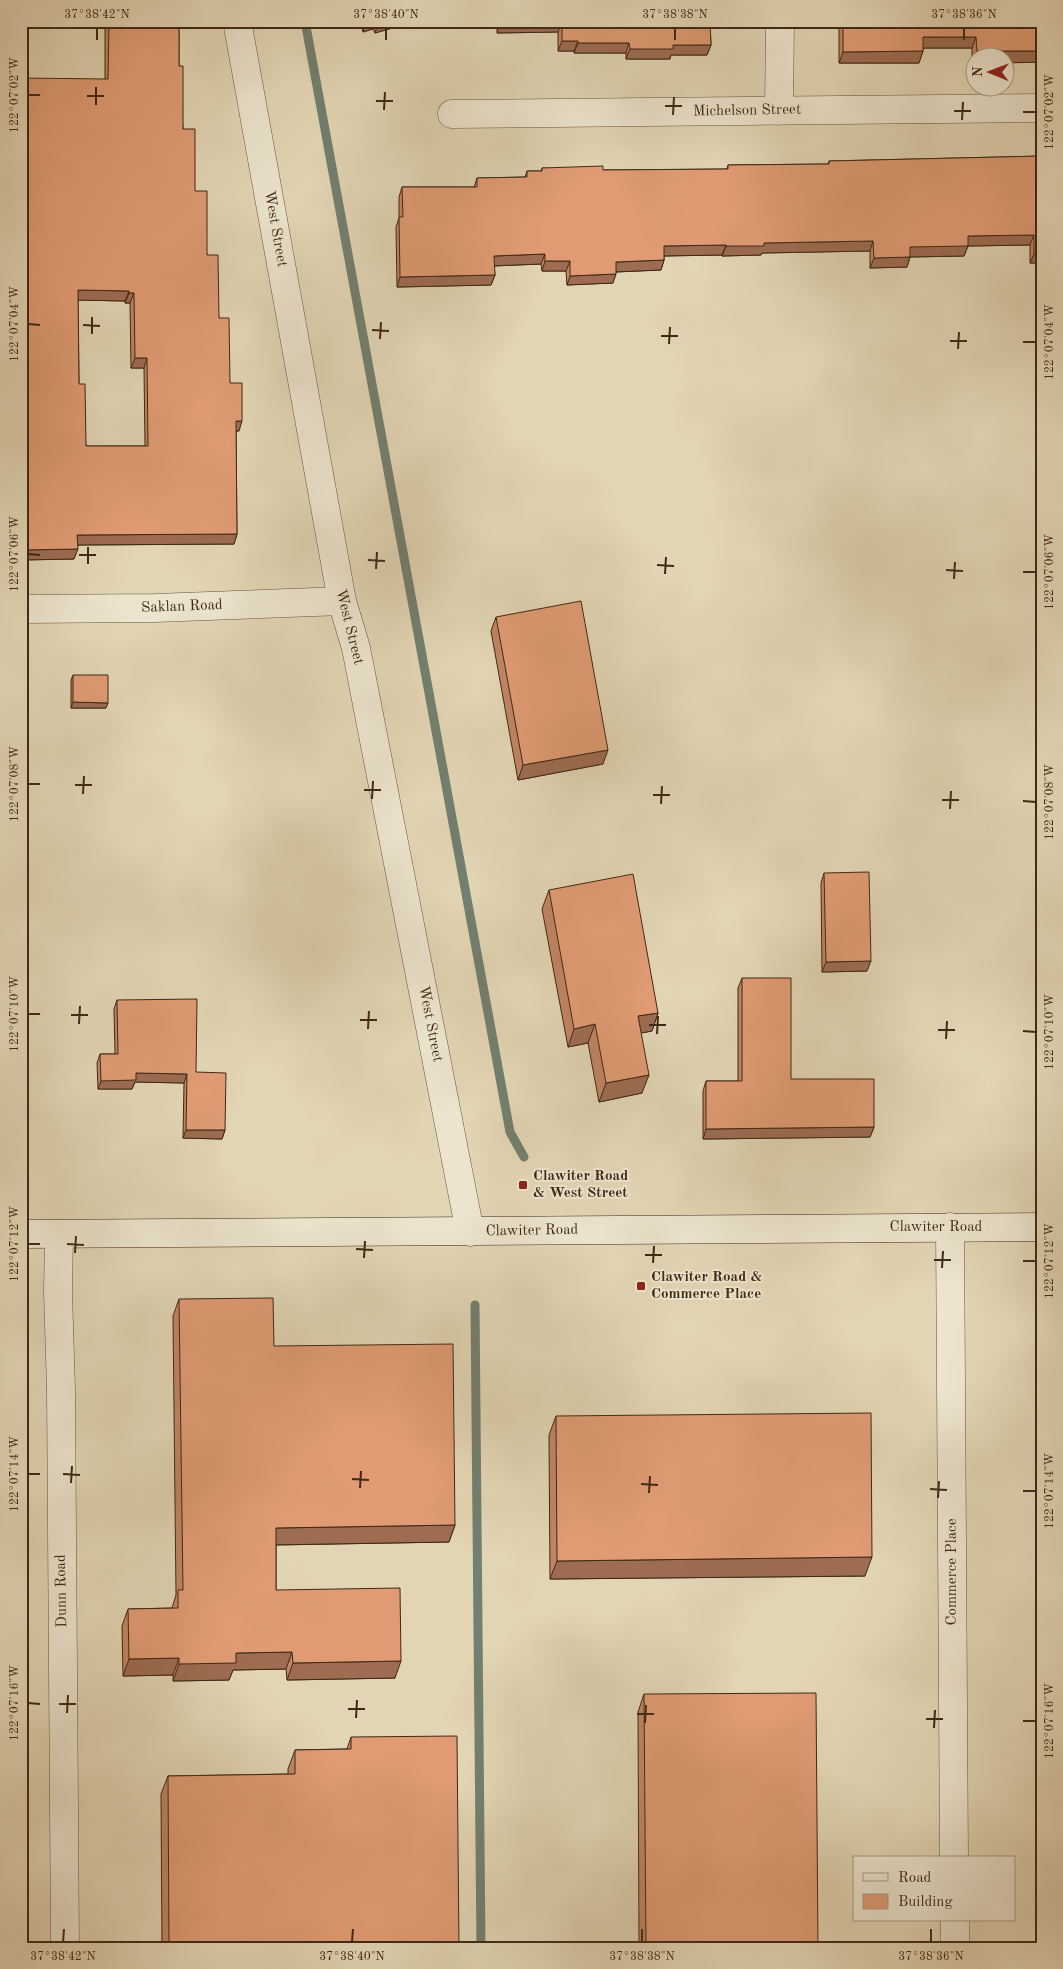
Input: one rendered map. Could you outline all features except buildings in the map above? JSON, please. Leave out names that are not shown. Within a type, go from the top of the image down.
[{"type":"street","name":"West Street","points":[[237,21],[342,601],[356,648],[470,1232]]},
{"type":"street","points":[[778,110],[780,21]]},
{"type":"street","name":"Michelson Street","points":[[452,114],[1042,108]]},
{"type":"street","name":"Saklan Road","points":[[21,609],[155,608],[342,601]]},
{"type":"street","name":"Commerce Place","points":[[950,1227],[954,1856]]},
{"type":"street","name":"Clawiter Road","points":[[21,1234],[1042,1227]]},
{"type":"street","name":"Dunn Road","points":[[59,1234],[65,1948]]},
{"type":"street","points":[[955,1922],[955,1948]]},
{"type":"waterway","points":[[305,21],[510,1132],[524,1157]]},
{"type":"waterway","points":[[475,1305],[481,1948]]},
{"type":"place","name":"Clawiter Road & West Street","points":[[523,1185]]},
{"type":"place","name":"Clawiter Road & Commerce Place","points":[[641,1286]]}]
